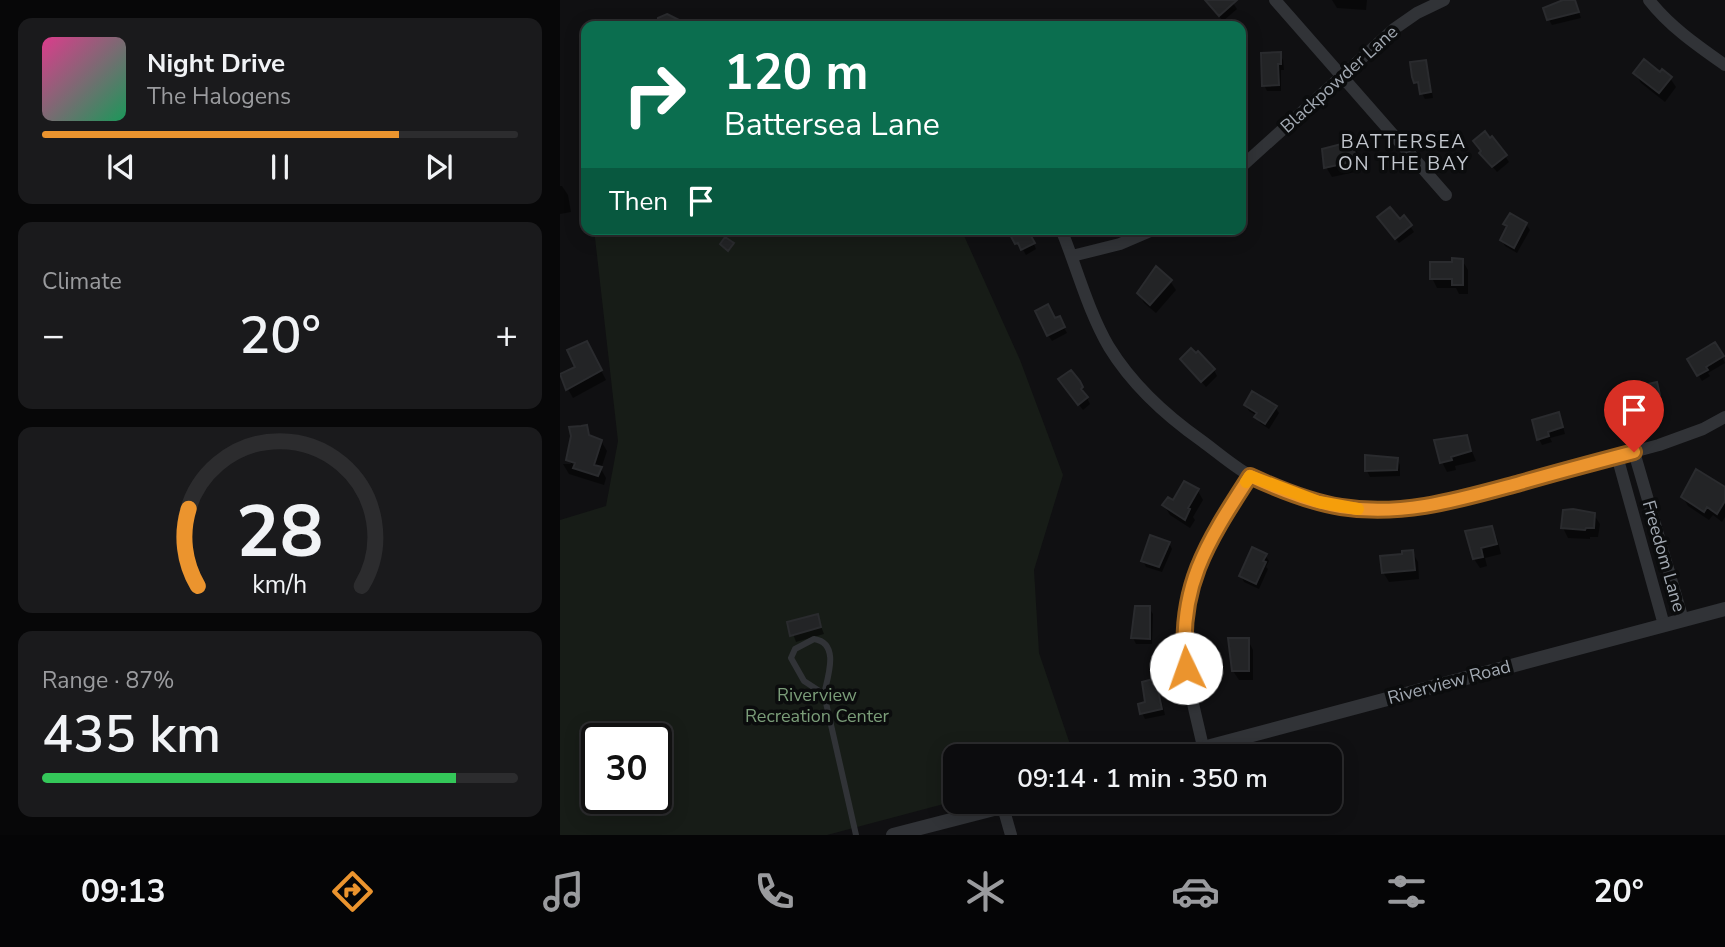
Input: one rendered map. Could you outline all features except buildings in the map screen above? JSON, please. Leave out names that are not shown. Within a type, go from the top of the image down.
[{"type":"street","points":[[1275,0],[1446,195]]},
{"type":"street","name":"Blackpowder Lane","points":[[1246,162],[1394,29],[1417,13],[1444,0]]},
{"type":"street","points":[[1649,0],[1658,12],[1690,40],[1725,65]]},
{"type":"street","points":[[1063,235],[1099,328],[1129,376],[1169,417],[1250,476],[1288,492],[1331,505],[1372,510],[1404,509],[1464,498],[1634,452],[1703,429],[1725,416]]},
{"type":"street","points":[[1072,256],[1120,244],[1141,235]]},
{"type":"street","name":"Freedom Lane","points":[[1634,452],[1683,620]]},
{"type":"street","name":"Freedom Lane","points":[[1617,456],[1664,625]]},
{"type":"street","points":[[1202,744],[1183,645],[1188,600],[1195,573],[1212,537],[1250,476]]},
{"type":"street","name":"Riverview Road","points":[[1214,744],[1725,609]]},
{"type":"street","points":[[893,835],[976,814]]},
{"type":"street","points":[[1005,814],[1011,835]]},
{"type":"lane","points":[[824,694],[804,681],[791,658],[795,649],[814,639],[823,640],[830,654],[824,694],[856,835]]},
{"type":"green space","name":"Riverview Recreation Center","points":[[595,235],[964,235],[1020,360],[1063,475],[1034,570],[1039,653],[1070,744],[943,744],[943,804],[827,835],[560,835],[560,520],[606,506],[618,441]]},
{"type":"slow traffic","points":[[1246,482],[1250,476],[1319,502],[1358,509]]},
{"type":"district","name":"BATTERSEA ON THE BAY","points":[[1404,152]]},
{"type":"route","points":[[1186,668],[1184,623],[1192,582],[1212,537],[1250,476],[1288,492],[1331,505],[1372,510],[1404,509],[1458,500],[1634,452]]}]
